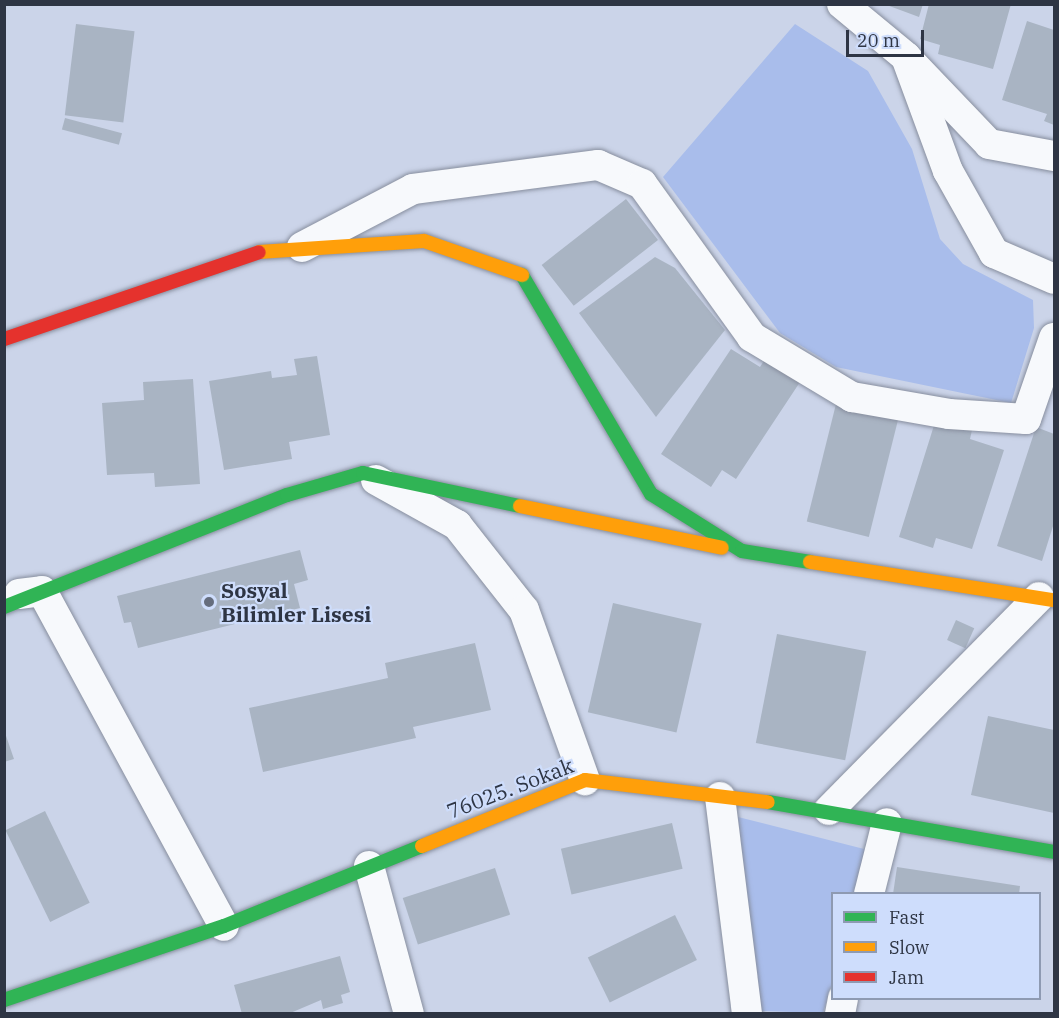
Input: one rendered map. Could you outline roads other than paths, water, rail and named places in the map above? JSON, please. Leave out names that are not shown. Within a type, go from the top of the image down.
[{"type":"street","points":[[842,4],[906,57],[989,144],[1054,156]]},
{"type":"street","points":[[906,57],[948,171],[994,254],[1054,279]]},
{"type":"street","points":[[302,247],[413,189],[597,165],[642,183],[752,337],[852,397],[949,414],[1026,419],[1054,338]]},
{"type":"street","points":[[4,339],[270,248],[424,242],[525,276],[651,494],[742,551]]},
{"type":"street","points":[[363,473],[457,525],[525,610],[585,780]]},
{"type":"street","points":[[4,607],[287,495],[363,473],[742,551],[1047,599]]},
{"type":"street","points":[[4,596],[42,591]]},
{"type":"street","points":[[42,591],[224,926]]},
{"type":"street","points":[[829,810],[1047,599]]},
{"type":"street","name":"76025. Sokak","points":[[4,1000],[224,926],[585,780],[829,810],[887,823],[1054,852]]},
{"type":"street","points":[[720,797],[747,1014]]},
{"type":"street","points":[[870,892],[887,823]]},
{"type":"street","points":[[369,866],[409,1014]]},
{"type":"place","name":"Sosyal Bilimler Lisesi","points":[[209,602]]}]
